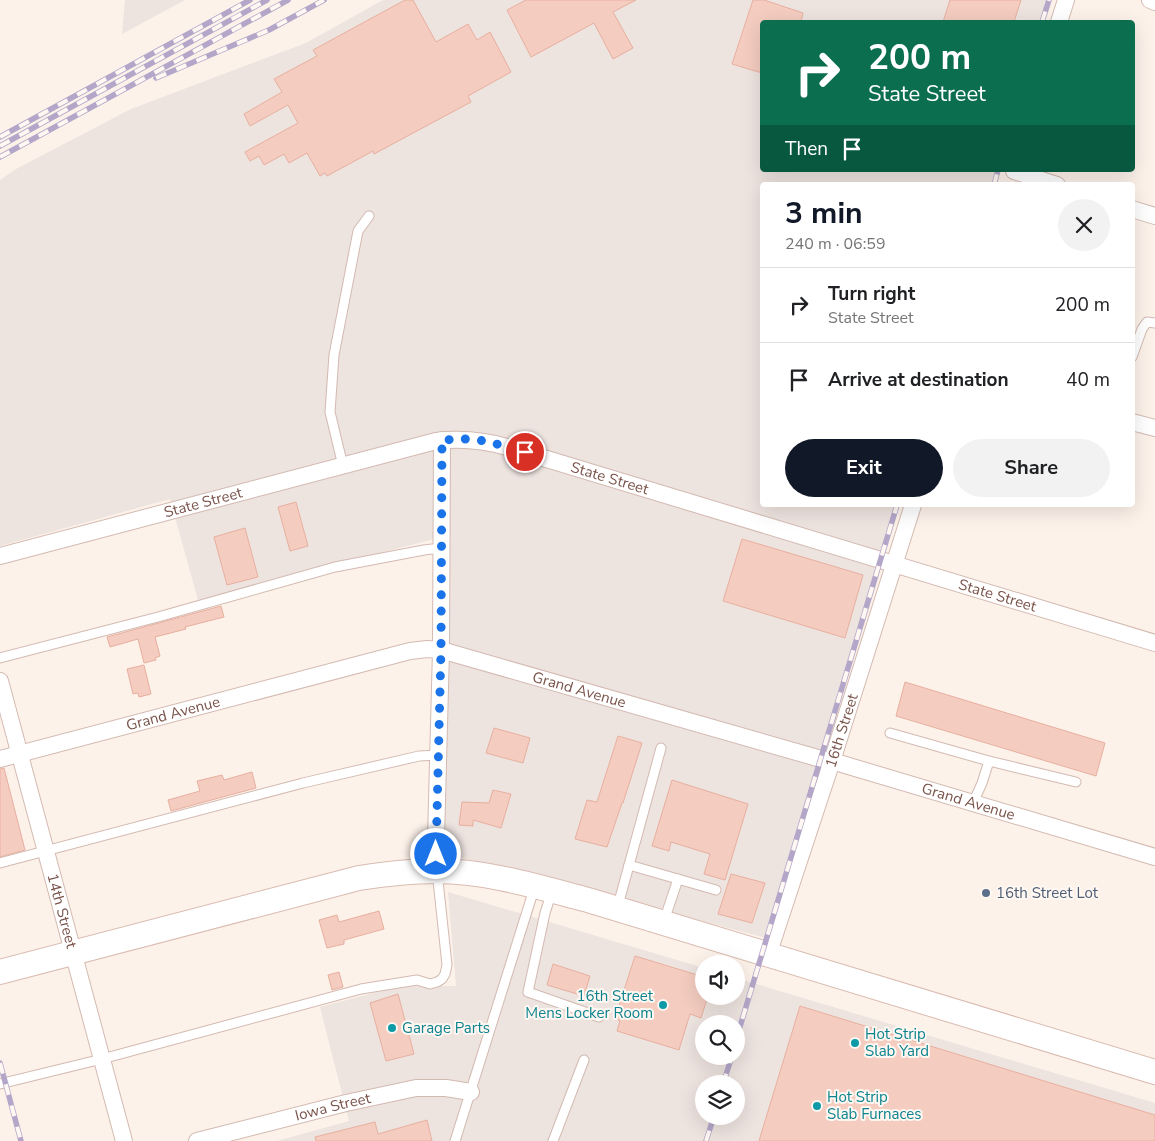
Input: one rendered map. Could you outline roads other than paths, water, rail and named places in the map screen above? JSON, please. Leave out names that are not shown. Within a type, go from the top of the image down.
[{"type":"main road","points":[[0,972],[359,878],[396,873],[436,871],[465,873],[497,877],[544,888],[617,909],[1155,1072]]},
{"type":"street","points":[[1060,20],[1066,0]]},
{"type":"street","points":[[1150,0],[1155,2]]},
{"type":"street","points":[[1013,175],[1044,182]]},
{"type":"street","points":[[1135,209],[1155,216]]},
{"type":"street","points":[[1135,423],[1155,428]]},
{"type":"street","name":"State Street","points":[[0,556],[442,440],[465,439],[486,441],[507,447],[1155,643]]},
{"type":"street","points":[[436,871],[441,650],[442,440]]},
{"type":"street","name":"16th Street","points":[[768,955],[912,507]]},
{"type":"street","name":"Grand Avenue","points":[[0,759],[410,651],[441,650],[832,761],[1155,858]]},
{"type":"street","name":"14th Street","points":[[0,680],[124,1141]]},
{"type":"street","name":"Iowa Street","points":[[197,1141],[346,1103],[416,1088],[446,1088],[471,1092]]},
{"type":"lane","points":[[343,466],[330,412],[334,355],[358,231],[369,216]]},
{"type":"lane","points":[[1135,349],[1142,329],[1147,322],[1155,323]]},
{"type":"lane","points":[[0,658],[335,568],[441,548]]},
{"type":"lane","points":[[890,733],[989,761],[1076,782]]},
{"type":"lane","points":[[617,909],[661,748]]},
{"type":"lane","points":[[0,863],[303,783],[419,756],[438,755]]},
{"type":"lane","points":[[973,803],[989,761]]},
{"type":"lane","points":[[629,865],[716,890]]},
{"type":"lane","points":[[0,1084],[102,1059],[361,990],[417,980],[430,984],[437,982],[446,974],[447,965],[436,871]]},
{"type":"lane","points":[[664,923],[678,879]]},
{"type":"lane","points":[[544,888],[545,912],[528,992],[599,1017]]},
{"type":"lane","points":[[456,1141],[471,1092],[544,888]]},
{"type":"lane","points":[[553,1141],[584,1060]]},
{"type":"railway","points":[[0,137],[250,0]]},
{"type":"railway","points":[[0,146],[267,0]]},
{"type":"railway","points":[[0,157],[288,0]]},
{"type":"railway","points":[[156,78],[269,30],[324,0]]},
{"type":"railway","points":[[1043,20],[1049,0]]},
{"type":"railway","points":[[995,182],[997,172]]},
{"type":"railway","points":[[744,1015],[896,507]]},
{"type":"railway","points":[[0,1063],[21,1141]]},
{"type":"railway","points":[[726,1075],[729,1065]]},
{"type":"railway","points":[[706,1141],[711,1125]]},
{"type":"place","name":"16th Street Lot","points":[[986,893]]},
{"type":"place","name":"16th Street Mens Locker Room","points":[[663,1005]]},
{"type":"place","name":"Garage Parts","points":[[392,1028]]},
{"type":"place","name":"Hot Strip Slab Yard","points":[[855,1043]]},
{"type":"place","name":"Hot Strip Slab Furnaces","points":[[817,1106]]}]
